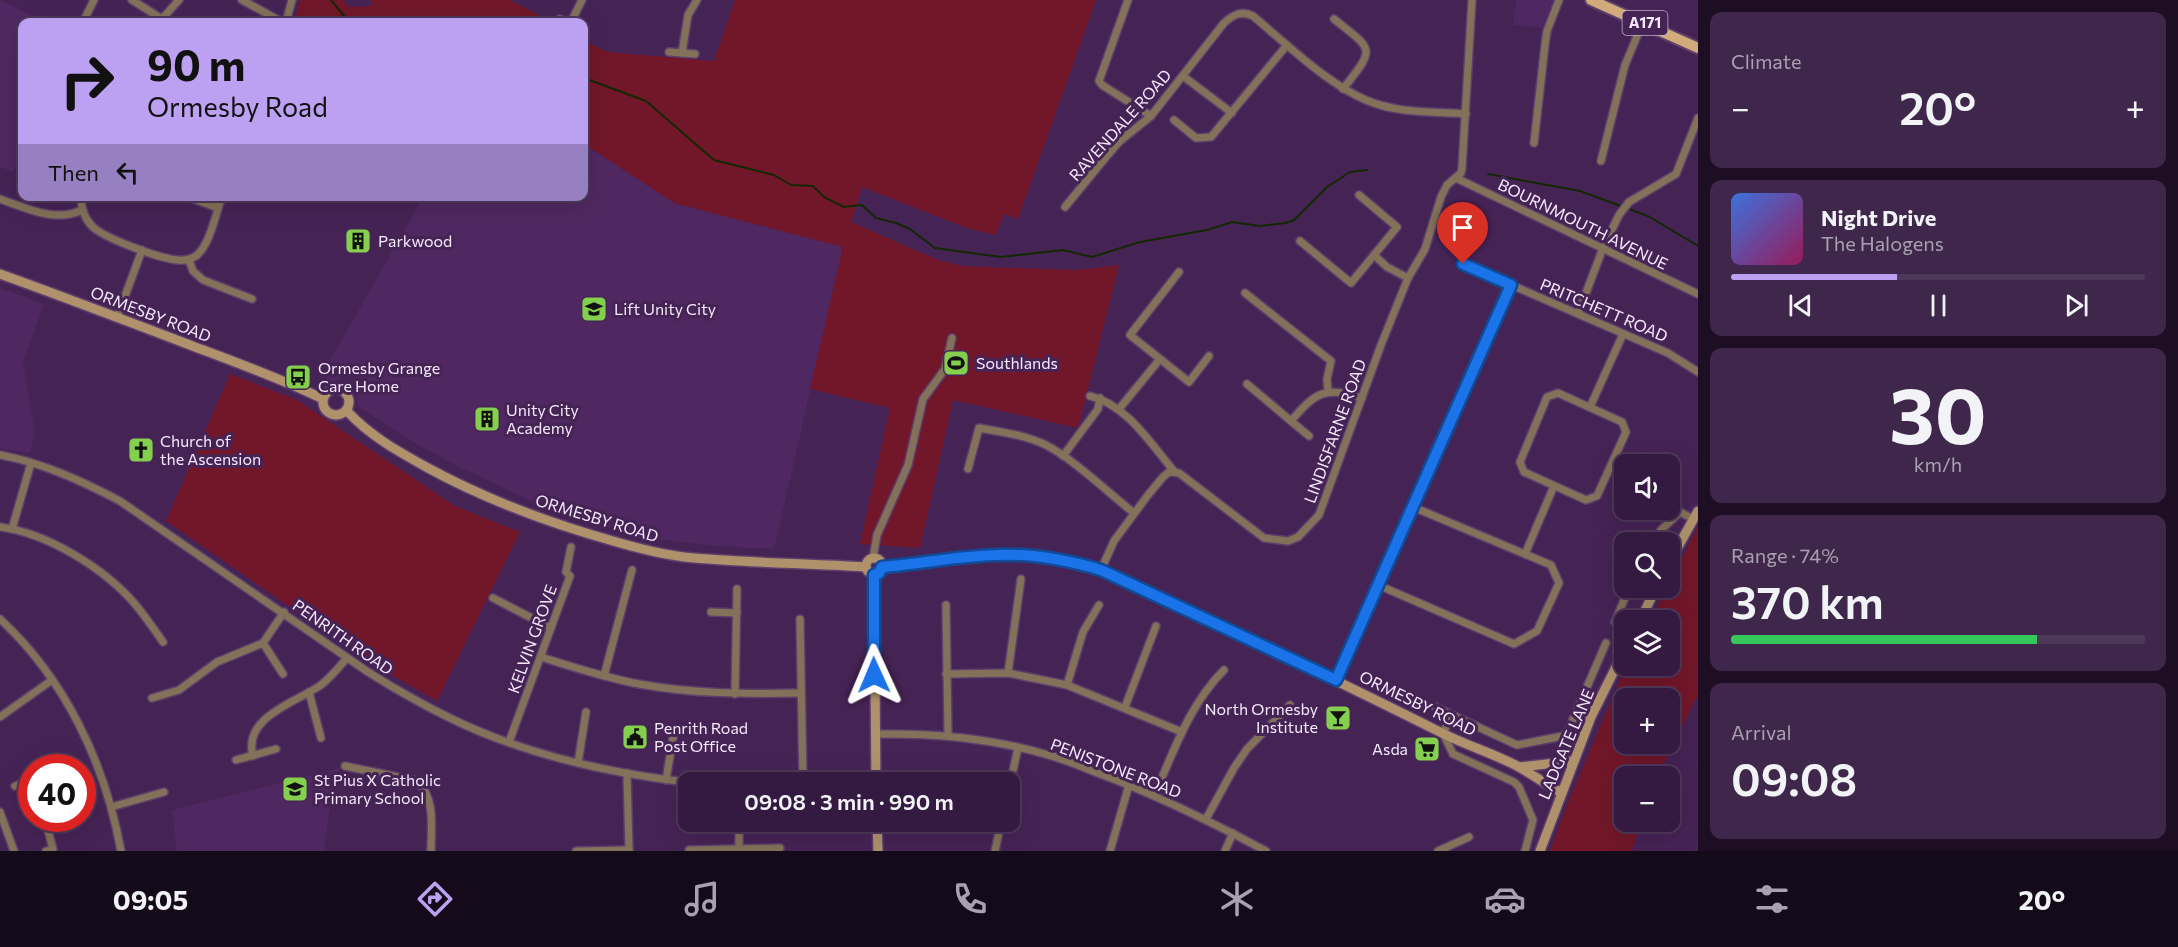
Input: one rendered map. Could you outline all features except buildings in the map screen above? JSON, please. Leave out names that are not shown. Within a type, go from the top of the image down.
[{"type":"main road","name":"A171","points":[[1591,0],[1698,48]]},
{"type":"street","points":[[85,18],[94,0]]},
{"type":"street","points":[[132,0],[157,18]]},
{"type":"street","points":[[164,18],[179,0]]},
{"type":"street","points":[[242,0],[276,18]]},
{"type":"street","points":[[285,18],[292,0]]},
{"type":"street","points":[[573,18],[582,0]]},
{"type":"street","points":[[682,53],[688,15],[697,0]]},
{"type":"street","points":[[1128,0],[1099,81],[1101,85],[1151,116]]},
{"type":"street","points":[[1466,114],[1472,0]]},
{"type":"street","points":[[1534,142],[1547,31],[1560,0]]},
{"type":"street","name":"RAVENDALE ROAD","points":[[1065,207],[1120,141],[1151,116],[1224,23],[1238,14],[1247,13],[1253,16],[1343,89],[1381,106],[1466,114]]},
{"type":"street","points":[[1334,19],[1363,42],[1366,49],[1365,62],[1343,89]]},
{"type":"street","points":[[1601,161],[1625,65],[1643,22]]},
{"type":"street","points":[[1174,120],[1196,138],[1211,137],[1287,45]]},
{"type":"street","points":[[669,52],[695,54]]},
{"type":"street","points":[[1183,76],[1232,113]]},
{"type":"street","name":"LINDISFARNE ROAD","points":[[1119,408],[1174,471],[1264,538],[1288,541],[1298,537],[1319,515],[1380,345],[1408,278],[1425,249],[1440,197],[1462,168],[1466,114]]},
{"type":"street","points":[[1578,314],[1603,248],[1619,215],[1629,202],[1676,174],[1698,118]]},
{"type":"street","name":"BOURNMOUTH AVENUE","points":[[1456,178],[1698,294]]},
{"type":"street","points":[[1300,241],[1351,283],[1397,227],[1359,195]]},
{"type":"street","points":[[0,199],[46,215],[70,214],[82,210]]},
{"type":"street","points":[[81,201],[82,210],[91,225],[102,234],[173,260],[189,260],[206,243],[220,201]]},
{"type":"street","points":[[199,201],[218,208]]},
{"type":"street","points":[[117,318],[142,249]]},
{"type":"street","points":[[1374,255],[1387,267],[1408,278]]},
{"type":"street","points":[[189,260],[193,271],[202,280],[252,298]]},
{"type":"street","name":"PRITCHETT ROAD","points":[[1463,264],[1668,353],[1698,372]]},
{"type":"street","points":[[1179,272],[1130,334],[1189,382],[1209,356]]},
{"type":"street","name":"ORMESBY ROAD","points":[[0,274],[66,297],[283,381],[323,399]]},
{"type":"street","points":[[1336,680],[1511,285]]},
{"type":"street","points":[[1245,293],[1331,361],[1327,379],[1328,391]]},
{"type":"street","points":[[1590,406],[1623,334]]},
{"type":"street","points":[[874,575],[865,567],[873,558],[877,536],[908,465],[922,399],[945,369],[952,338]]},
{"type":"street","points":[[1090,396],[1100,398],[1119,408],[1160,359]]},
{"type":"street","points":[[1247,384],[1309,436]]},
{"type":"street","points":[[333,390],[344,390],[350,403],[347,411],[337,416],[325,409],[323,399],[333,390]]},
{"type":"street","points":[[1291,421],[1309,400],[1328,391],[1349,393],[1362,398]]},
{"type":"street","points":[[1558,393],[1622,422],[1626,432],[1597,496],[1586,500],[1554,486],[1524,472],[1520,462],[1547,397],[1558,393]]},
{"type":"street","points":[[1063,456],[1098,409],[1100,398]]},
{"type":"street","name":"ORMESBY ROAD","points":[[347,411],[363,427],[388,445],[452,481],[532,515],[584,533],[645,550],[683,557],[865,567]]},
{"type":"street","points":[[968,469],[979,428],[1022,436],[1044,444],[1063,456],[1134,513]]},
{"type":"street","name":"PENRITH ROAD","points":[[0,456],[31,463],[77,479],[120,501],[284,612],[347,658],[400,692],[454,720],[509,742],[578,763],[678,781]]},
{"type":"street","points":[[12,529],[31,463]]},
{"type":"street","points":[[1101,570],[1114,541],[1134,513],[1163,477],[1174,471]]},
{"type":"street","points":[[1525,554],[1554,486]]},
{"type":"street","points":[[1378,585],[1514,644],[1537,631],[1559,583],[1551,565],[1413,507]]},
{"type":"street","points":[[1660,532],[1680,512],[1696,515],[1680,543]]},
{"type":"street","points":[[0,527],[53,544],[82,559],[136,605],[162,642]]},
{"type":"street","name":"KELVIN GROVE","points":[[509,742],[570,576],[566,572],[571,547]]},
{"type":"street","name":"ORMESBY ROAD","points":[[882,567],[919,565],[996,555],[1028,555],[1072,562],[1101,570],[1519,767],[1562,793]]},
{"type":"street","points":[[873,558],[880,561],[882,567],[879,573],[874,575]]},
{"type":"street","points":[[604,676],[632,570]]},
{"type":"street","points":[[874,575],[876,772]]},
{"type":"street","points":[[1008,674],[1021,579]]},
{"type":"street","points":[[735,694],[736,613],[733,600],[737,590]]},
{"type":"street","points":[[493,598],[551,628]]},
{"type":"street","points":[[946,605],[948,735]]},
{"type":"street","points":[[1067,685],[1083,632],[1099,605]]},
{"type":"street","points":[[152,699],[179,690],[217,662],[263,643],[284,612]]},
{"type":"street","points":[[711,612],[736,613]]},
{"type":"street","points":[[0,619],[19,638],[69,706],[95,759],[111,807],[121,851]]},
{"type":"street","points":[[800,619],[804,772]]},
{"type":"street","points":[[1125,707],[1156,626]]},
{"type":"street","points":[[263,643],[282,674]]},
{"type":"street","points":[[1435,707],[1517,745],[1563,736],[1568,731],[1606,643]]},
{"type":"street","points":[[541,657],[604,676],[668,689],[735,694],[801,693]]},
{"type":"street","points":[[253,756],[250,741],[262,724],[285,704],[328,679],[347,658]]},
{"type":"street","points":[[1154,796],[1182,732],[1202,696],[1224,670]]},
{"type":"street","name":"LADGATE LANE","points":[[1540,851],[1591,717],[1614,671]]},
{"type":"street","points":[[946,674],[1008,674],[1067,685],[1182,732]]},
{"type":"street","points":[[0,717],[52,680]]},
{"type":"street","points":[[309,692],[321,738]]},
{"type":"street","points":[[1206,819],[1247,749],[1290,705]]},
{"type":"street","points":[[578,763],[586,712]]},
{"type":"street","points":[[1452,715],[1443,733],[1453,754],[1514,782],[1519,787],[1533,820],[1525,851]]},
{"type":"street","points":[[666,780],[674,732]]},
{"type":"street","name":"PENISTONE ROAD","points":[[876,734],[948,735],[978,739],[1048,755],[1154,796],[1206,819],[1266,851]]},
{"type":"street","points":[[1013,772],[1018,748]]},
{"type":"street","points":[[236,760],[276,749]]},
{"type":"street","points":[[1519,767],[1574,761]]},
{"type":"street","points":[[345,766],[417,781],[430,799],[431,851]]},
{"type":"street","points":[[576,851],[629,851],[627,773]]},
{"type":"street","points":[[1110,851],[1129,785]]},
{"type":"street","points":[[111,807],[165,792]]},
{"type":"street","points":[[0,812],[14,851]]},
{"type":"street","points":[[46,851],[53,849],[48,832]]},
{"type":"street","points":[[739,832],[739,849]]},
{"type":"street","points":[[877,832],[878,851]]},
{"type":"street","points":[[995,851],[999,832]]},
{"type":"street","points":[[1225,851],[1233,833]]},
{"type":"street","points":[[1438,851],[1469,837]]},
{"type":"street","points":[[689,850],[780,848]]},
{"type":"shaded area","points":[[0,0],[38,18],[18,18],[18,158],[13,172],[0,167]]},
{"type":"shaded area","points":[[300,0],[343,0],[349,7],[371,6],[372,0],[510,0],[544,18],[295,18]]},
{"type":"shaded area","points":[[735,0],[1096,0],[1018,219],[1004,214],[995,235],[967,228],[862,187],[851,222],[938,260],[963,266],[1077,270],[1119,265],[1078,428],[953,400],[920,548],[860,544],[890,408],[810,389],[843,247],[674,203],[588,147],[588,42],[607,52],[714,61]]},
{"type":"shaded area","points":[[1516,0],[1554,0],[1542,28],[1513,25]]},
{"type":"shaded area","name":"Lift Unity City","points":[[588,147],[674,203],[843,247],[774,549],[715,546],[647,538],[647,536],[576,518],[534,502],[453,464],[412,441],[358,406],[357,398],[362,380],[348,372],[331,386],[319,380],[421,201],[588,201]]},
{"type":"shaded area","points":[[0,288],[44,304],[23,362],[35,433],[30,453],[0,448]]},
{"type":"shaded area","points":[[230,374],[297,400],[455,506],[520,532],[437,701],[369,662],[166,521]]},
{"type":"shaded area","points":[[1698,526],[1698,695],[1680,731],[1680,688],[1617,688],[1622,676],[1680,676],[1680,610],[1656,610],[1662,598],[1680,598],[1680,563]]},
{"type":"shaded area","points":[[1614,694],[1614,754],[1668,754],[1662,766],[1614,766],[1614,832],[1638,832],[1632,851],[1550,851]]},
{"type":"shaded area","name":"St Pius X Catholic Primary School","points":[[340,768],[328,818],[324,851],[177,851],[172,810]]},
{"type":"waterway","points":[[331,0],[346,18]]},
{"type":"waterway","points":[[588,79],[646,101],[714,160],[774,175],[791,185],[813,186],[824,197],[844,207],[862,205],[876,218],[910,229],[935,248],[1001,257],[1063,250],[1092,257],[1140,242],[1207,230],[1232,222],[1260,226],[1286,223],[1294,220],[1327,187],[1350,172],[1367,170]]},
{"type":"waterway","points":[[1488,174],[1580,191],[1648,216],[1698,246]]},
{"type":"place","name":"Parkwood","points":[[358,241]]},
{"type":"place","name":"Lift Unity City","points":[[594,309]]},
{"type":"place","name":"Southlands","points":[[956,363]]},
{"type":"place","name":"Ormesby Grange Care Home","points":[[298,377]]},
{"type":"place","name":"Unity City Academy","points":[[487,419]]},
{"type":"place","name":"Church of the Ascension","points":[[141,450]]},
{"type":"place","name":"North Ormesby Institute","points":[[1338,718]]},
{"type":"place","name":"Penrith Road Post Office","points":[[635,737]]},
{"type":"place","name":"Asda","points":[[1427,749]]},
{"type":"place","name":"St Pius X Catholic Primary School","points":[[295,789]]},
{"type":"route","points":[[874,675],[874,575],[879,573],[882,567],[919,565],[996,555],[1028,555],[1072,562],[1101,570],[1120,581],[1267,646],[1336,680],[1511,285],[1463,264]]}]
